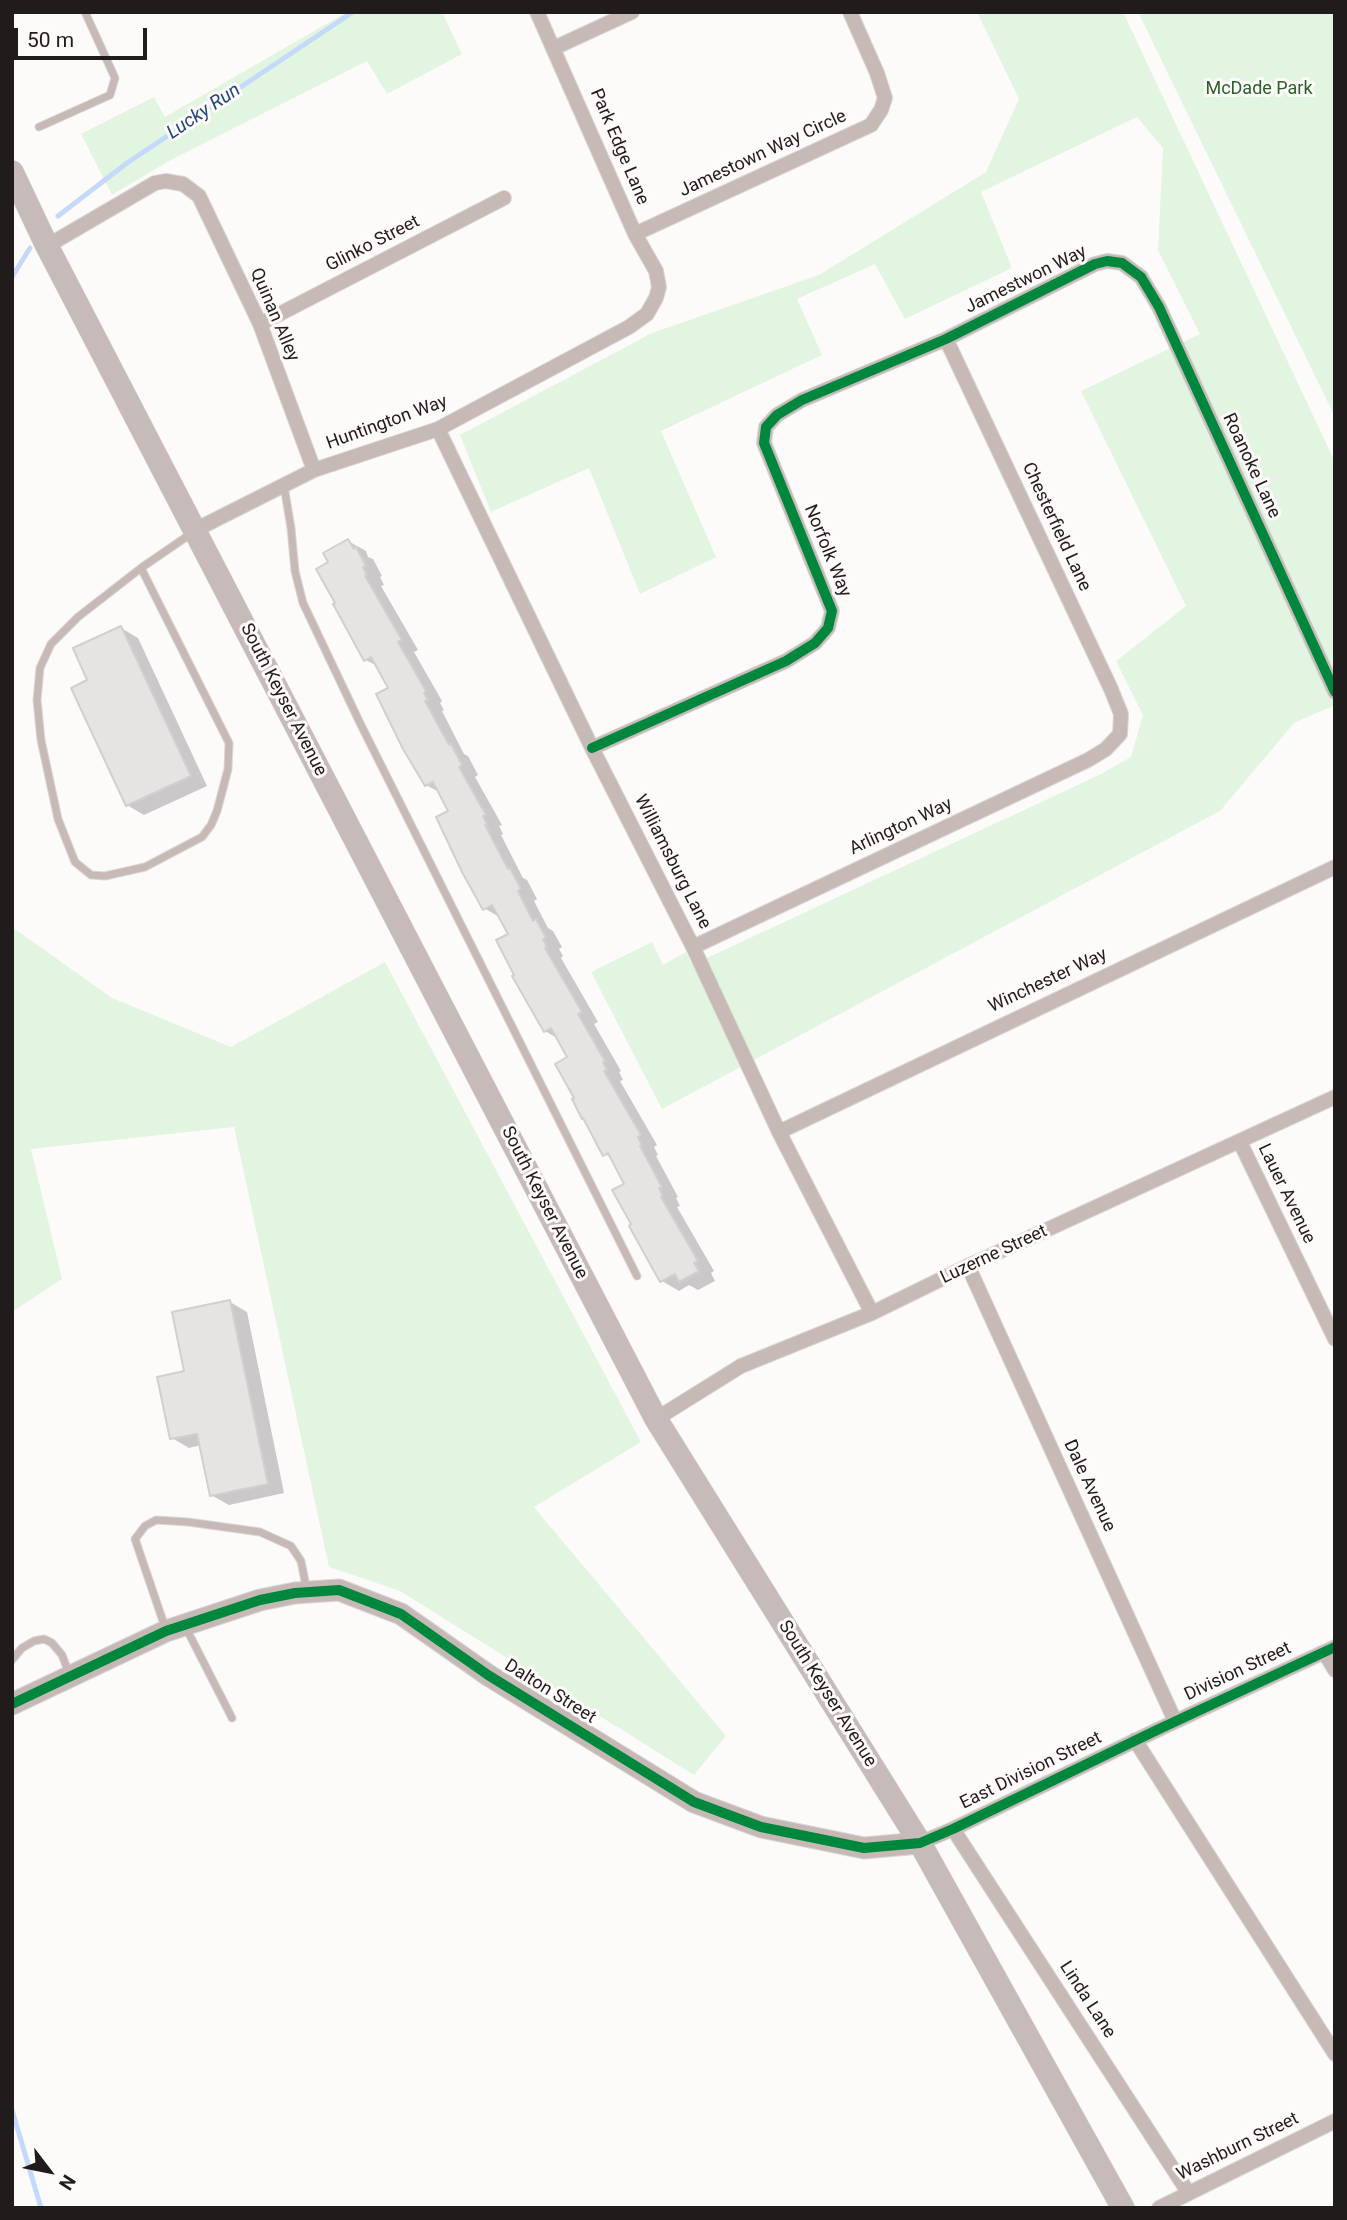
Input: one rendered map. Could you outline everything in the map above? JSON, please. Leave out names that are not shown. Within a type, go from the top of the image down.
[{"type":"main road","name":"South Keyser Avenue","points":[[12,172],[47,246],[656,1419],[920,1843],[1123,2208]]},
{"type":"street","name":"Park Edge Lane","points":[[537,12],[635,234],[656,271],[659,287],[656,298]]},
{"type":"street","points":[[554,48],[632,12]]},
{"type":"street","name":"Jamestown Way Circle","points":[[635,234],[871,125],[885,98],[850,12]]},
{"type":"street","name":"Quinan Alley","points":[[47,246],[155,183],[166,181],[183,184],[199,196],[260,324],[314,470]]},
{"type":"street","name":"Glinko Street","points":[[260,324],[504,198]]},
{"type":"street","name":"Jamestwon Way","points":[[946,339],[1095,264],[1107,261],[1122,263]]},
{"type":"street","name":"Roanoke Lane","points":[[1122,263],[1141,277],[1159,307],[1335,692]]},
{"type":"street","name":"Huntington Way","points":[[195,530],[314,470],[438,429],[629,327],[647,314],[656,298]]},
{"type":"street","name":"Chesterfield Lane","points":[[946,339],[1111,689],[1121,714],[1120,734]]},
{"type":"street","name":"Norfolk Way","points":[[592,748],[786,661],[815,643],[828,628],[832,611],[764,443],[766,427],[777,415],[802,400],[946,339]]},
{"type":"street","name":"Williamsburg Lane","points":[[438,429],[592,748],[694,947],[779,1132],[872,1313]]},
{"type":"street","name":"Arlington Way","points":[[694,947],[1088,760],[1106,749],[1120,734]]},
{"type":"street","name":"Winchester Way","points":[[779,1132],[1335,867]]},
{"type":"street","name":"Luzerne Street","points":[[656,1419],[741,1366],[872,1313],[1335,1097]]},
{"type":"street","name":"Lauer Avenue","points":[[1240,1142],[1335,1339]]},
{"type":"street","name":"Dale Avenue","points":[[968,1266],[1175,1721]]},
{"type":"street","name":"Dalton Street","points":[[175,1628],[260,1600],[339,1590],[401,1614],[488,1675],[694,1802],[761,1827],[864,1848],[920,1843]]},
{"type":"street","points":[[12,1704],[175,1628]]},
{"type":"street","points":[[1329,1650],[1335,1670]]},
{"type":"street","name":"Division Street","points":[[1157,1730],[1329,1650]]},
{"type":"street","name":"East Division Street","points":[[920,1843],[1157,1730]]},
{"type":"street","points":[[1135,1740],[1335,2054]]},
{"type":"street","name":"Linda Lane","points":[[953,1829],[1188,2192]]},
{"type":"street","name":"Washburn Street","points":[[1159,2208],[1335,2121]]},
{"type":"lane","points":[[39,127],[110,95],[115,78],[85,12]]},
{"type":"lane","points":[[284,485],[295,571],[303,603],[360,723],[637,1276]]},
{"type":"lane","points":[[141,568],[229,743],[228,769],[217,811],[202,837],[145,867],[105,876],[91,875],[75,862],[58,819],[41,740],[37,700],[40,668],[51,644],[78,617],[141,568],[195,530]]},
{"type":"lane","points":[[232,1717],[175,1628],[135,1539],[145,1525],[156,1520],[260,1532],[292,1546],[301,1561],[307,1592]]},
{"type":"lane","points":[[12,1660],[22,1648],[44,1639],[52,1643],[62,1655],[71,1676]]},
{"type":"green space","points":[[347,12],[442,12],[462,54],[387,94],[367,61],[169,161],[112,195],[81,134],[154,97],[165,117]]},
{"type":"green space","points":[[977,12],[1123,12],[1335,462],[1335,705],[1294,723],[1220,811],[662,1109],[591,972],[652,942],[663,965],[686,952],[692,965],[1099,775],[1131,757],[1143,715],[1116,661],[1186,606],[1081,391],[1200,334],[1158,250],[1163,148],[1137,117],[981,192],[1012,268],[905,319],[875,264],[797,299],[822,355],[661,431],[716,557],[640,594],[589,468],[491,512],[460,435],[652,333],[819,275],[986,172],[1019,99]]},
{"type":"green space","name":"McDade Park","points":[[1138,12],[1335,12],[1335,417]]},
{"type":"green space","points":[[12,927],[112,998],[231,1047],[385,962],[641,1442],[534,1507],[726,1736],[694,1775],[400,1591],[329,1567],[234,1127],[31,1149],[62,1279],[12,1312]]},
{"type":"building","points":[[348,539],[354,549],[356,547],[366,566],[363,567],[367,575],[365,576],[402,640],[398,642],[426,691],[424,693],[428,700],[425,701],[449,745],[451,744],[462,765],[459,767],[486,815],[483,816],[487,824],[485,825],[521,889],[518,891],[533,921],[536,919],[546,938],[543,939],[547,947],[545,948],[582,1012],[578,1014],[605,1061],[603,1062],[607,1070],[604,1071],[641,1135],[638,1137],[642,1145],[640,1146],[662,1187],[659,1188],[663,1196],[661,1197],[698,1261],[694,1263],[699,1271],[679,1282],[675,1274],[660,1282],[629,1226],[631,1224],[612,1190],[624,1184],[608,1153],[603,1156],[555,1064],[567,1057],[551,1028],[544,1032],[512,976],[514,975],[496,940],[508,934],[492,905],[483,910],[462,872],[436,817],[448,811],[433,782],[425,786],[403,749],[376,694],[388,688],[371,657],[364,661],[316,569],[328,562],[323,553]]},
{"type":"building","points":[[121,626],[191,776],[126,806],[71,688],[87,680],[73,648]]},
{"type":"building","points":[[230,1300],[268,1484],[210,1496],[197,1434],[170,1439],[157,1377],[184,1371],[172,1312]]},
{"type":"waterway","name":"Lucky Run","points":[[58,216],[127,163],[353,12]]},
{"type":"waterway","name":"Lucky Run","points":[[12,277],[30,248]]},
{"type":"waterway","points":[[12,2110],[41,2208]]},
{"type":"cycle path","points":[[592,748],[786,661],[815,643],[828,628],[832,611],[764,443],[766,427],[777,415],[802,400],[946,339],[1095,264],[1107,261],[1122,263],[1141,277],[1159,307],[1335,692]]},
{"type":"cycle path","points":[[12,1704],[166,1631],[260,1600],[295,1593],[339,1590],[401,1614],[488,1675],[694,1802],[761,1827],[864,1848],[920,1843],[953,1829],[1335,1647]]}]
